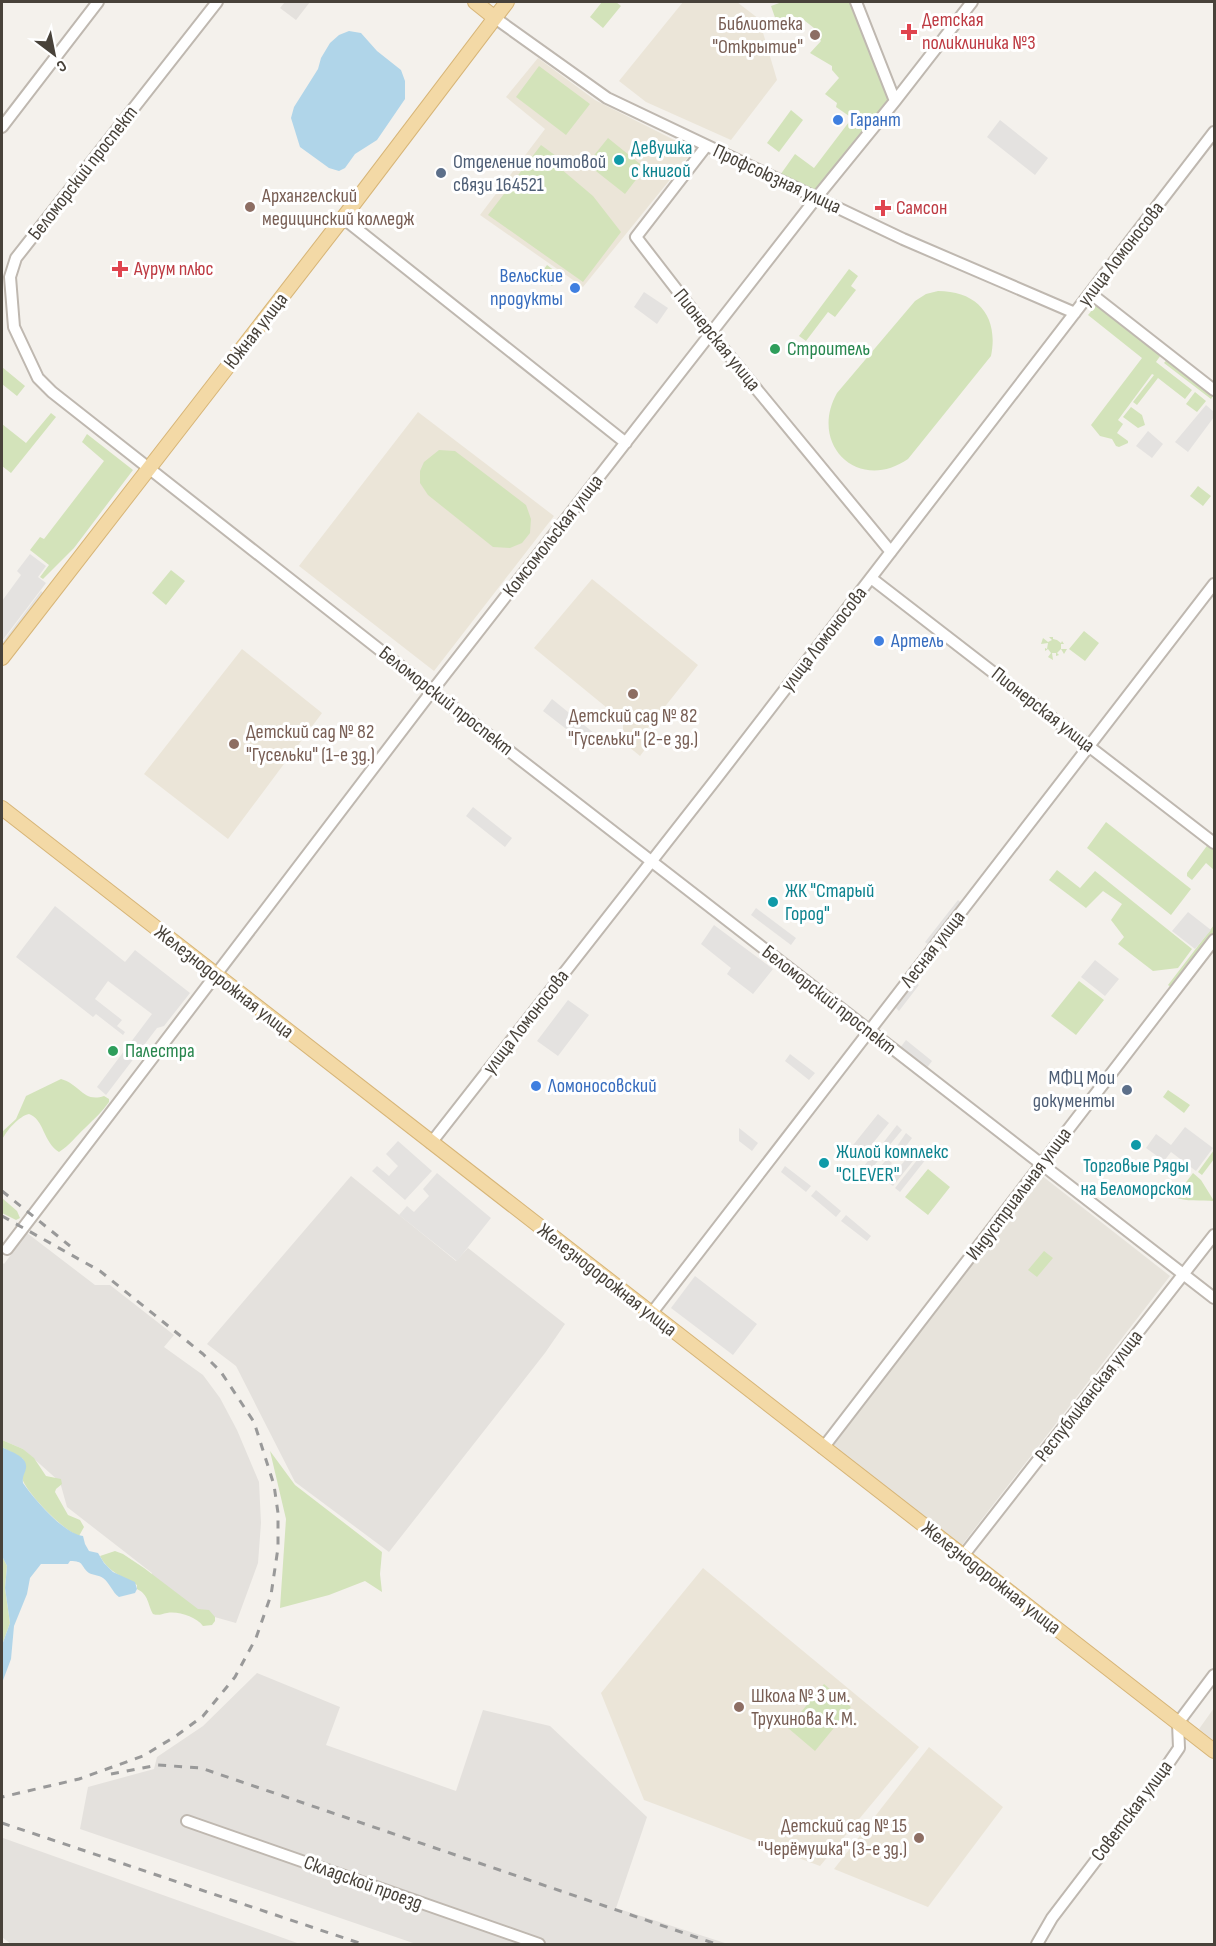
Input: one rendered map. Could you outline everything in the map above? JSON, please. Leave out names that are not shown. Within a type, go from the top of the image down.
[{"type":"main road","points":[[475,2],[495,18]]},
{"type":"main road","name":"Южная улица","points":[[2,658],[343,218],[507,2]]},
{"type":"main road","name":"Железнодорожная улица","points":[[2,808],[1215,1751]]},
{"type":"street","points":[[2,127],[98,2]]},
{"type":"street","name":"Беломорский проспект","points":[[217,2],[16,258],[10,277],[14,327],[38,378],[52,392],[432,691],[1215,1298]]},
{"type":"street","points":[[856,2],[895,101]]},
{"type":"street","name":"Комсомольская улица","points":[[7,1249],[432,691],[972,2]]},
{"type":"street","name":"Профсоюзная улица","points":[[495,18],[607,98],[903,239],[1075,313]]},
{"type":"street","name":"улица Ломоносова","points":[[431,1143],[1215,132]]},
{"type":"street","name":"Пионерская улица","points":[[704,149],[636,237],[712,334],[891,552]]},
{"type":"street","points":[[343,218],[626,443]]},
{"type":"street","points":[[1090,293],[1215,390]]},
{"type":"street","name":"Пионерская улица","points":[[871,578],[1215,843]]},
{"type":"street","name":"Лесная улица","points":[[651,1314],[1215,584]]},
{"type":"street","name":"Индустриальная улица","points":[[823,1448],[1215,940]]},
{"type":"street","name":"Республиканская улица","points":[[963,1556],[1215,1235]]},
{"type":"street","points":[[1178,1723],[1215,1675]]},
{"type":"street","name":"Советская улица","points":[[1037,1944],[1052,1918],[1179,1748],[1178,1723]]},
{"type":"street","name":"Складской проезд","points":[[187,1821],[539,1944]]},
{"type":"shaded area","points":[[285,2],[310,2],[296,20],[280,8]]},
{"type":"shaded area","points":[[683,2],[737,2],[759,19],[777,80],[731,140],[646,102],[619,81]]},
{"type":"shaded area","points":[[538,58],[595,100],[694,150],[583,287],[480,215],[545,129],[506,97]]},
{"type":"shaded area","points":[[1000,120],[1048,158],[1035,175],[987,137]]},
{"type":"shaded area","points":[[644,292],[668,308],[657,324],[634,307]]},
{"type":"shaded area","points":[[1206,405],[1214,412],[1214,417],[1188,452],[1175,442]]},
{"type":"shaded area","points":[[418,412],[554,516],[434,671],[299,566]]},
{"type":"shaded area","points":[[1148,431],[1163,444],[1152,458],[1136,446]]},
{"type":"shaded area","points":[[30,554],[46,566],[38,577],[46,583],[2,641],[2,601],[21,575],[17,571]]},
{"type":"shaded area","name":"Детский сад № 82 \"Гусельки\" (2-е зд.)","points":[[592,579],[698,665],[644,733],[652,740],[640,756],[623,742],[623,721],[534,648]]},
{"type":"shaded area","points":[[41,591],[45,595],[2,650],[2,643]]},
{"type":"shaded area","name":"Детский сад № 82 \"Гусельки\" (1-е зд.)","points":[[242,649],[322,713],[228,839],[144,774]]},
{"type":"shaded area","points":[[552,699],[600,738],[592,749],[543,711]]},
{"type":"shaded area","points":[[473,807],[512,838],[505,847],[466,816]]},
{"type":"shaded area","points":[[958,900],[964,905],[931,947],[925,942]]},
{"type":"shaded area","points":[[55,906],[125,962],[135,950],[190,993],[164,1026],[157,1028],[106,1095],[97,1087],[152,1014],[108,981],[95,999],[122,1020],[117,1026],[125,1032],[123,1035],[96,1014],[93,1017],[16,957]]},
{"type":"shaded area","points":[[756,908],[796,938],[791,945],[751,915]]},
{"type":"shaded area","points":[[1188,912],[1211,930],[1195,949],[1172,931]]},
{"type":"shaded area","points":[[714,925],[773,969],[753,994],[727,974],[731,968],[701,944]]},
{"type":"shaded area","points":[[1095,960],[1119,979],[1105,996],[1081,977]]},
{"type":"shaded area","points":[[915,982],[919,985],[899,1011],[896,1008]]},
{"type":"shaded area","points":[[568,1000],[589,1015],[558,1056],[537,1041]]},
{"type":"shaded area","points":[[906,1040],[932,1061],[926,1069],[900,1048]]},
{"type":"shaded area","points":[[790,1054],[815,1073],[809,1080],[785,1061]]},
{"type":"shaded area","points":[[878,1114],[889,1123],[861,1158],[850,1149]]},
{"type":"shaded area","points":[[897,1125],[902,1130],[888,1147],[883,1143]]},
{"type":"shaded area","points":[[1185,1127],[1213,1148],[1196,1171],[1171,1152],[1164,1161],[1146,1148],[1156,1134],[1171,1145]]},
{"type":"shaded area","points":[[739,1128],[758,1143],[752,1151],[739,1141]]},
{"type":"shaded area","points":[[906,1133],[912,1138],[901,1153],[895,1149]]},
{"type":"shaded area","points":[[398,1141],[432,1171],[405,1200],[372,1171],[377,1166],[389,1176],[398,1166],[386,1154]]},
{"type":"shaded area","points":[[878,1148],[884,1153],[870,1171],[864,1166]]},
{"type":"shaded area","points":[[925,1150],[930,1154],[900,1192],[895,1188]]},
{"type":"shaded area","points":[[912,1152],[917,1156],[893,1186],[887,1182]]},
{"type":"shaded area","points":[[887,1159],[892,1163],[880,1178],[874,1174]]},
{"type":"shaded area","points":[[785,1166],[811,1186],[806,1192],[781,1172]]},
{"type":"shaded area","points":[[437,1173],[491,1218],[457,1261],[399,1215],[407,1206],[414,1212],[429,1196],[423,1189]]},
{"type":"shaded area","points":[[1041,1175],[1170,1276],[962,1545],[833,1446]]},
{"type":"shaded area","points":[[351,1176],[456,1261],[468,1248],[565,1324],[545,1353],[389,1552],[295,1482],[236,1366],[207,1344]]},
{"type":"shaded area","points":[[816,1190],[841,1211],[836,1217],[811,1196]]},
{"type":"shaded area","points":[[846,1215],[871,1236],[867,1241],[841,1221]]},
{"type":"shaded area","points":[[27,1233],[95,1285],[110,1285],[174,1335],[164,1347],[203,1375],[220,1398],[237,1430],[259,1482],[261,1523],[258,1563],[236,1623],[193,1611],[150,1579],[152,1573],[67,1507],[60,1482],[23,1449],[2,1440],[2,1262],[4,1264]]},
{"type":"shaded area","points":[[695,1276],[757,1324],[733,1355],[671,1308]]},
{"type":"shaded area","name":"Школа № 3 им. Трухинова К. М.","points":[[703,1568],[919,1747],[820,1866],[644,1800],[601,1693]]},
{"type":"shaded area","points":[[257,1673],[340,1707],[326,1745],[456,1791],[483,1710],[550,1726],[647,1817],[616,1908],[728,1944],[416,1944],[80,1829],[88,1787],[154,1769],[157,1757],[203,1726]]},
{"type":"shaded area","points":[[1214,1708],[1214,1741],[1199,1729]]},
{"type":"shaded area","name":"Детский сад № 15 \"Черёмушка\" (3-е зд.)","points":[[929,1747],[1003,1807],[928,1907],[834,1869]]},
{"type":"shaded area","points":[[3,1838],[300,1944],[11,1944],[2,1937]]},
{"type":"green space","points":[[602,2],[616,2],[621,6],[603,28],[590,17]]},
{"type":"green space","points":[[782,2],[852,2],[892,100],[817,193],[778,178],[795,154],[814,168],[852,118],[836,107],[837,103],[825,94],[839,78],[832,70],[832,66],[810,53],[821,41],[814,28],[800,17],[797,19],[791,14],[778,26],[771,6]]},
{"type":"green space","points":[[539,66],[590,104],[566,135],[516,97]]},
{"type":"green space","points":[[791,110],[803,120],[779,152],[767,143]]},
{"type":"green space","points":[[608,138],[645,168],[625,194],[587,164]]},
{"type":"green space","points":[[541,145],[556,156],[554,163],[593,196],[621,232],[583,282],[488,215]]},
{"type":"green space","points":[[547,265],[560,275],[552,286],[539,276]]},
{"type":"green space","name":"Строитель","points":[[849,269],[858,276],[851,286],[856,290],[835,317],[828,312],[806,341],[799,336]]},
{"type":"green space","points":[[938,291],[964,296],[983,309],[992,329],[991,356],[908,459],[890,468],[872,470],[856,467],[843,458],[834,446],[829,430],[830,412],[837,393],[915,301],[926,294]]},
{"type":"green space","points":[[1099,302],[1163,352],[1156,362],[1192,390],[1185,399],[1158,378],[1137,405],[1133,402],[1154,375],[1152,374],[1118,420],[1123,424],[1117,433],[1128,441],[1119,447],[1112,439],[1100,436],[1091,425],[1142,358],[1088,315]]},
{"type":"green space","points":[[1169,357],[1214,395],[1211,399],[1164,363]]},
{"type":"green space","points":[[2,367],[25,386],[17,396],[2,384]]},
{"type":"green space","points":[[1195,392],[1206,401],[1197,412],[1186,404]]},
{"type":"green space","points":[[1131,407],[1142,415],[1145,425],[1138,428],[1123,417]]},
{"type":"green space","points":[[51,413],[56,417],[11,473],[2,466],[2,424],[26,443]]},
{"type":"green space","points":[[87,434],[133,470],[74,548],[43,579],[40,577],[49,565],[30,550],[40,537],[44,539],[104,461],[82,442]]},
{"type":"green space","points":[[439,450],[455,451],[526,505],[531,519],[530,533],[522,543],[510,548],[493,547],[428,495],[420,483],[420,471],[424,462]]},
{"type":"green space","points":[[1198,486],[1211,496],[1203,506],[1190,496]]},
{"type":"green space","points":[[171,570],[185,581],[166,605],[152,593]]},
{"type":"green space","points":[[1084,631],[1099,643],[1085,661],[1069,649]]},
{"type":"green space","points":[[1049,637],[1061,643],[1062,641],[1064,644],[1061,644],[1061,649],[1057,653],[1059,655],[1052,653],[1053,660],[1048,657],[1051,653],[1048,649],[1045,651],[1048,643],[1041,644],[1043,638],[1048,642],[1052,640]]},
{"type":"green space","points":[[1106,822],[1191,889],[1171,915],[1087,848]]},
{"type":"green space","points":[[1209,843],[1214,848],[1214,870],[1206,863],[1192,880],[1187,873]]},
{"type":"green space","points":[[1057,870],[1080,888],[1095,871],[1192,949],[1178,968],[1153,971],[1118,944],[1124,937],[1111,920],[1122,904],[1103,891],[1086,908],[1049,880]]},
{"type":"green space","points":[[1214,925],[1214,933],[1172,988],[1168,985]]},
{"type":"green space","points":[[1079,981],[1104,1000],[1076,1035],[1051,1016]]},
{"type":"green space","points":[[61,1079],[86,1095],[104,1096],[109,1099],[109,1102],[59,1152],[50,1143],[38,1121],[29,1114],[13,1124],[2,1140],[2,1132],[16,1119],[26,1096]]},
{"type":"green space","points":[[1168,1090],[1190,1105],[1184,1113],[1163,1097]]},
{"type":"green space","points":[[1214,1150],[1214,1159],[1202,1175],[1198,1172]]},
{"type":"green space","points":[[928,1169],[950,1187],[928,1215],[905,1197]]},
{"type":"green space","points":[[1193,1173],[1201,1180],[1214,1201],[1175,1197]]},
{"type":"green space","points":[[2,1198],[17,1211],[20,1218],[16,1220],[2,1213]]},
{"type":"green space","points":[[1044,1251],[1053,1258],[1037,1277],[1028,1270]]},
{"type":"green space","points":[[2,1440],[23,1449],[34,1458],[46,1476],[61,1479],[62,1484],[55,1492],[68,1515],[80,1520],[84,1527],[79,1536],[56,1520],[38,1502],[22,1478],[25,1470],[23,1459],[2,1447]]},
{"type":"green space","points":[[270,1451],[295,1485],[382,1552],[380,1574],[382,1592],[365,1581],[329,1595],[280,1608],[286,1519]]},
{"type":"green space","points":[[115,1551],[144,1568],[198,1609],[209,1610],[215,1617],[215,1621],[212,1625],[203,1626],[192,1617],[182,1614],[153,1614],[146,1597],[137,1589],[137,1585],[111,1570],[100,1556]]},
{"type":"green space","points":[[2,1556],[7,1566],[5,1588],[10,1623],[2,1645]]},
{"type":"green space","points":[[824,1684],[851,1707],[815,1751],[788,1728]]},
{"type":"water","points":[[349,31],[361,33],[377,51],[401,70],[405,81],[405,99],[377,140],[355,154],[345,168],[339,171],[329,168],[300,147],[291,118],[294,107],[318,69],[321,58],[330,43],[339,35]]},
{"type":"water","points":[[2,1447],[24,1460],[26,1468],[23,1483],[42,1506],[67,1529],[83,1536],[89,1551],[98,1553],[113,1572],[135,1582],[137,1589],[135,1593],[119,1597],[105,1580],[89,1573],[78,1562],[41,1564],[30,1578],[27,1594],[14,1626],[11,1659],[2,1683],[2,1645],[10,1623],[5,1588],[7,1566],[2,1556]]},
{"type":"railway","points":[[2,1191],[70,1246]]},
{"type":"railway","points":[[2,1216],[100,1271],[203,1354],[221,1372],[254,1422],[274,1485],[278,1513],[278,1548],[271,1595],[256,1638],[235,1677],[203,1716],[143,1756],[79,1779],[2,1797]]},
{"type":"railway","points":[[111,1774],[158,1765],[201,1768],[716,1944]]},
{"type":"railway","points":[[2,1823],[362,1944]]},
{"type":"place","name":"Детская поликлиника №3","points":[[909,32]]},
{"type":"place","name":"Библиотека \"Открытие\"","points":[[815,35]]},
{"type":"place","name":"Гарант","points":[[838,120]]},
{"type":"place","name":"Девушка с книгой","points":[[619,160]]},
{"type":"place","name":"Отделение почтовой связи 164521","points":[[441,173]]},
{"type":"place","name":"Архангелский медицинский колледж","points":[[250,207]]},
{"type":"place","name":"Самсон","points":[[883,208]]},
{"type":"place","name":"Аурум плюс","points":[[120,269]]},
{"type":"place","name":"Вельские продукты","points":[[575,288]]},
{"type":"place","name":"Строитель","points":[[775,349]]},
{"type":"place","name":"Артель","points":[[879,641]]},
{"type":"place","name":"Детский сад № 82 \"Гусельки\" (2-е зд.)","points":[[633,694]]},
{"type":"place","name":"Детский сад № 82 \"Гусельки\" (1-е зд.)","points":[[234,744]]},
{"type":"place","name":"ЖК \"Старый Город\"","points":[[773,902]]},
{"type":"place","name":"Палестра","points":[[113,1051]]},
{"type":"place","name":"Ломоносовский","points":[[536,1086]]},
{"type":"place","name":"МФЦ Мои документы","points":[[1127,1090]]},
{"type":"place","name":"Торговые Ряды на Беломорском","points":[[1136,1145]]},
{"type":"place","name":"Жилой комплекс \"СLEVER\"","points":[[824,1163]]},
{"type":"place","name":"Школа № 3 им. Трухинова К. М.","points":[[739,1707]]},
{"type":"place","name":"Детский сад № 15 \"Черёмушка\" (3-е зд.)","points":[[919,1838]]}]
